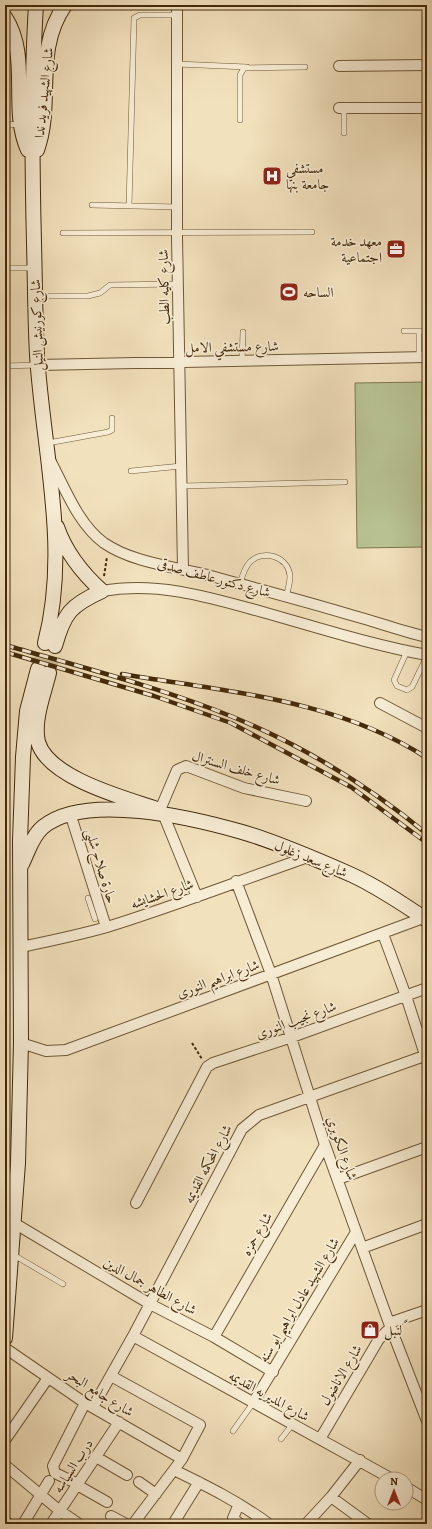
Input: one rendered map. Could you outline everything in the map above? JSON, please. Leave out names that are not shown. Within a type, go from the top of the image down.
[{"type":"main road","name":"شارع كورنيش النيل","points":[[36,5],[32,159],[38,364],[54,517],[55,597],[50,645]]},
{"type":"main road","name":"شارع الشهيد فريد ندا","points":[[32,159],[42,133],[49,42],[54,25],[64,5]]},
{"type":"main road","points":[[5,17],[14,36],[18,52],[23,135],[32,159]]},
{"type":"main road","points":[[54,517],[61,538],[72,558],[86,576],[102,592]]},
{"type":"main road","name":"شارع دكتور عاطف صدقى","points":[[50,645],[71,609],[82,600],[102,592]]},
{"type":"main road","name":"شارع سعد زغلول","points":[[21,867],[21,805],[24,732],[27,711],[44,671],[38,717],[38,742],[44,752],[64,771],[80,780],[162,813],[243,833],[308,857],[353,876],[405,905],[425,919]]},
{"type":"main road","name":"شارع سعد زغلول","points":[[21,867],[33,840],[42,828],[53,820],[70,813],[98,809],[162,813]]},
{"type":"main road","points":[[5,1338],[18,1163],[22,947],[21,867]]},
{"type":"street","name":"شارع كليه الطب","points":[[177,10],[177,233],[183,569]]},
{"type":"street","points":[[340,66],[427,65]]},
{"type":"street","points":[[341,108],[427,108]]},
{"type":"street","name":"شارع مستشفي الامل","points":[[38,364],[423,357]]},
{"type":"street","name":"شارع دكتور عاطف صدقى","points":[[47,449],[82,519],[91,532],[109,546],[132,557],[240,584],[403,632],[427,637]]},
{"type":"street","name":"شارع دكتور عاطف صدقى","points":[[102,592],[115,589],[146,589],[199,594],[390,648],[427,655]]},
{"type":"street","points":[[380,703],[427,728]]},
{"type":"street","name":"شارع خلف السنترال","points":[[162,813],[177,770],[186,766],[244,788],[306,801]]},
{"type":"street","name":"حارة صلاح شلبى","points":[[70,813],[96,909],[106,927]]},
{"type":"street","points":[[162,813],[197,897]]},
{"type":"street","name":"شارع الحشايشه","points":[[22,947],[106,927],[197,897],[308,857]]},
{"type":"street","name":"شارع الكوبري","points":[[236,882],[271,974],[325,1146],[390,1326],[426,1415]]},
{"type":"street","name":"شارع ابراهيم النورى","points":[[21,1043],[46,1051],[66,1050],[425,919]]},
{"type":"street","points":[[383,934],[406,996],[426,1057]]},
{"type":"street","name":"شارع نجيب النورى","points":[[207,1067],[218,1060],[253,1051],[427,988]]},
{"type":"street","name":"شارع المحكمه القديمه","points":[[107,1502],[55,1473],[53,1466],[89,1405],[111,1376],[242,1129],[259,1115],[309,1096],[426,1057]]},
{"type":"street","points":[[136,1203],[207,1067]]},
{"type":"street","name":"شارع حمزه","points":[[214,1337],[325,1146]]},
{"type":"street","points":[[338,1179],[427,1147]]},
{"type":"street","name":"شارع الطاهر جمال الدين","points":[[14,1223],[150,1304],[214,1337],[273,1372]]},
{"type":"street","points":[[362,1248],[427,1224]]},
{"type":"street","name":"شارع الشهيد عادل ابراهيم ابو سنه","points":[[252,1403],[273,1372],[356,1232]]},
{"type":"street","points":[[390,1326],[427,1310]]},
{"type":"street","name":"شارع الاناضول","points":[[320,1440],[379,1339],[390,1326]]},
{"type":"street","name":"شارع المديريه القديمه","points":[[133,1336],[292,1425],[379,1471]]},
{"type":"street","name":"شارع جامع البحر","points":[[5,1348],[89,1405],[182,1459]]},
{"type":"street","points":[[111,1376],[198,1423],[199,1427],[182,1459],[133,1524]]},
{"type":"street","points":[[5,1440],[48,1378]]},
{"type":"street","name":"درب السياسه","points":[[51,1524],[119,1422]]},
{"type":"street","points":[[96,1457],[127,1475]]},
{"type":"street","points":[[306,1524],[331,1497],[360,1460]]},
{"type":"street","points":[[5,1465],[60,1511],[79,1524]]},
{"type":"street","points":[[174,1470],[239,1504],[269,1524]]},
{"type":"street","points":[[23,1524],[49,1481]]},
{"type":"street","points":[[139,1482],[156,1494]]},
{"type":"street","points":[[172,1524],[199,1482]]},
{"type":"street","points":[[414,1492],[427,1500]]},
{"type":"street","points":[[331,1497],[366,1524]]},
{"type":"street","points":[[239,1504],[234,1518],[240,1524]]},
{"type":"street","points":[[111,1516],[126,1524]]},
{"type":"street","points":[[5,1521],[9,1524]]},
{"type":"lane","points":[[129,206],[134,18],[140,15],[177,10]]},
{"type":"lane","points":[[177,64],[248,67],[305,67]]},
{"type":"lane","points":[[240,120],[240,75],[241,71],[248,67]]},
{"type":"lane","points":[[341,108],[344,133]]},
{"type":"lane","points":[[5,124],[22,125]]},
{"type":"lane","points":[[92,205],[177,207]]},
{"type":"lane","points":[[63,233],[312,232]]},
{"type":"lane","points":[[5,268],[35,268]]},
{"type":"lane","points":[[36,296],[88,296],[100,293],[110,285],[178,284]]},
{"type":"lane","points":[[404,331],[427,331]]},
{"type":"lane","points":[[419,331],[423,357]]},
{"type":"lane","points":[[242,361],[243,332]]},
{"type":"lane","points":[[5,366],[38,364]]},
{"type":"lane","points":[[47,449],[108,432],[112,428],[112,418]]},
{"type":"lane","points":[[131,471],[181,466]]},
{"type":"lane","points":[[182,486],[345,482]]},
{"type":"lane","points":[[240,584],[248,563],[255,558],[264,555],[273,556],[281,560],[287,566],[290,575],[286,597]]},
{"type":"lane","points":[[407,651],[394,680],[397,686],[404,690],[412,687],[427,655]]},
{"type":"lane","points":[[88,898],[96,909],[95,919]]},
{"type":"lane","points":[[12,1254],[63,1284]]},
{"type":"lane","points":[[232,1431],[252,1403]]},
{"type":"lane","points":[[282,1438],[292,1425]]},
{"type":"path","points":[[102,592],[109,546]]},
{"type":"path","points":[[192,1043],[207,1067]]},
{"type":"green space","points":[[427,382],[427,547],[357,548],[355,383]]},
{"type":"tunnel","points":[[38,669],[45,643]]},
{"type":"tunnel","points":[[49,673],[55,646]]},
{"type":"railway","points":[[5,645],[177,696],[259,728],[334,768],[405,816],[427,834]]},
{"type":"railway","points":[[5,652],[154,696],[231,723],[351,787],[427,843]]},
{"type":"railway","points":[[122,674],[241,693],[318,710],[356,723],[392,738],[427,758]]},
{"type":"place","name":"مستشفي جامعة بنها","points":[[272,176]]},
{"type":"place","name":"معهد خدمة اجتماعية","points":[[396,249]]},
{"type":"place","name":"الساحه","points":[[289,292]]},
{"type":"place","name":"لنبل ً","points":[[370,1330]]}]
